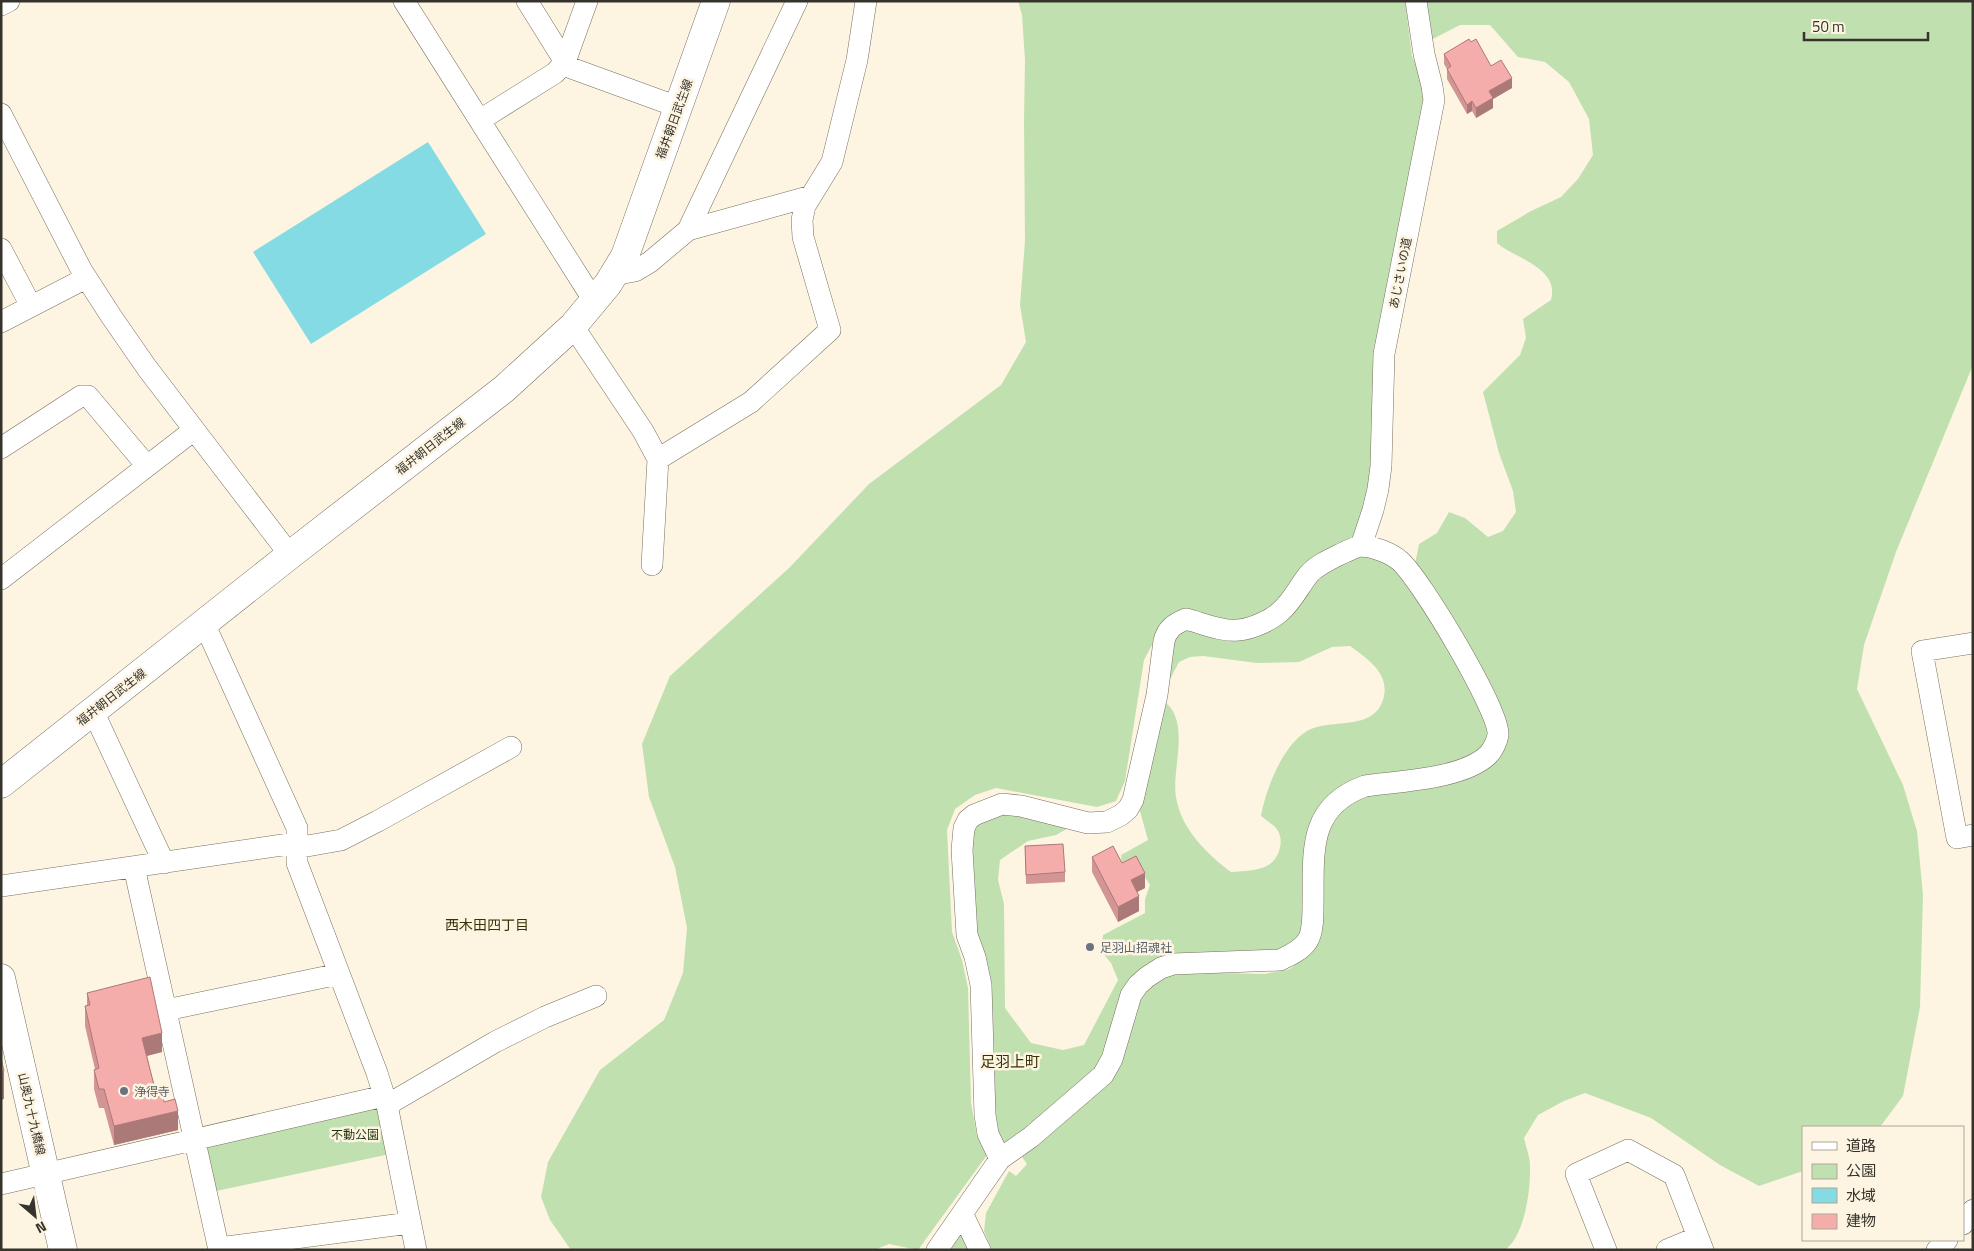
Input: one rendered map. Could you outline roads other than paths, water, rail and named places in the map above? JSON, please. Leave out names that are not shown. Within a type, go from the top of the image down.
[{"type":"main road","name":"福井朝日武生線","points":[[1,784],[290,555],[504,389],[573,326],[594,301],[625,256],[716,1]]},
{"type":"main road","name":"山奥九十九橋線","points":[[1,978],[63,1250]]},
{"type":"street","points":[[1,5],[9,1]]},
{"type":"street","points":[[404,1],[594,301]]},
{"type":"street","points":[[527,1],[565,62],[571,68],[678,107]]},
{"type":"street","points":[[480,120],[555,73],[565,62],[587,1]]},
{"type":"street","points":[[613,275],[635,271],[650,262],[688,230],[797,1]]},
{"type":"street","points":[[658,459],[751,402],[830,330],[804,237],[802,220],[805,206],[832,162],[857,60],[866,1]]},
{"type":"street","name":"あじさいの道","points":[[1361,546],[1373,510],[1381,466],[1384,354],[1434,100],[1424,54],[1416,1]]},
{"type":"street","points":[[1,114],[86,278],[147,368],[290,555]]},
{"type":"street","points":[[688,230],[811,196]]},
{"type":"street","points":[[1,249],[31,306]]},
{"type":"street","points":[[1,322],[86,278]]},
{"type":"street","points":[[573,326],[643,431],[658,459],[652,565]]},
{"type":"street","points":[[1,448],[81,396],[88,396],[147,466]]},
{"type":"street","points":[[1,579],[194,430]]},
{"type":"street","points":[[937,1250],[1000,1159],[1031,1137],[1103,1075],[1112,1059],[1131,995],[1147,977],[1161,968],[1173,964],[1280,960],[1289,956],[1308,940],[1312,920],[1315,840],[1326,813],[1334,804],[1354,790],[1365,786],[1450,774],[1481,760],[1494,747],[1498,735],[1493,713],[1461,652],[1439,616],[1406,566],[1399,560],[1383,551],[1361,546],[1317,567],[1282,610],[1262,623],[1237,631],[1186,619],[1170,627],[1164,641],[1157,695],[1133,800],[1121,814],[1107,822],[1088,823],[1021,806],[1002,804],[974,814],[968,820],[964,828],[962,850],[966,935],[975,958],[981,985],[985,1115],[988,1134],[1000,1159]]},
{"type":"street","points":[[204,623],[297,828],[297,864],[385,1100],[416,1250]]},
{"type":"street","points":[[1973,643],[1922,651],[1957,838],[1973,835]]},
{"type":"street","points":[[93,711],[164,862]]},
{"type":"street","points":[[1,886],[164,862],[341,840],[511,747]]},
{"type":"street","points":[[134,867],[219,1249],[410,1223]]},
{"type":"street","points":[[166,1010],[339,974]]},
{"type":"street","points":[[1,1184],[195,1138],[385,1100],[545,1017],[596,996]]},
{"type":"street","points":[[1606,1250],[1576,1174],[1628,1150],[1674,1175],[1700,1243],[1667,1250]]},
{"type":"street","points":[[1964,1223],[1973,1210]]},
{"type":"street","points":[[963,1214],[980,1250]]},
{"type":"street","points":[[1937,1250],[1946,1241]]},
{"type":"water","points":[[428,142],[486,234],[311,344],[253,252]]},
{"type":"place","name":"足羽山招魂社","points":[[1090,947]]},
{"type":"place","name":"浄得寺","points":[[124,1091]]},
{"type":"district","name":"西木田四丁目","points":[[487,924]]},
{"type":"district","name":"足羽上町","points":[[1010,1061]]},
{"type":"park label","name":"不動公園","points":[[355,1134]]}]
